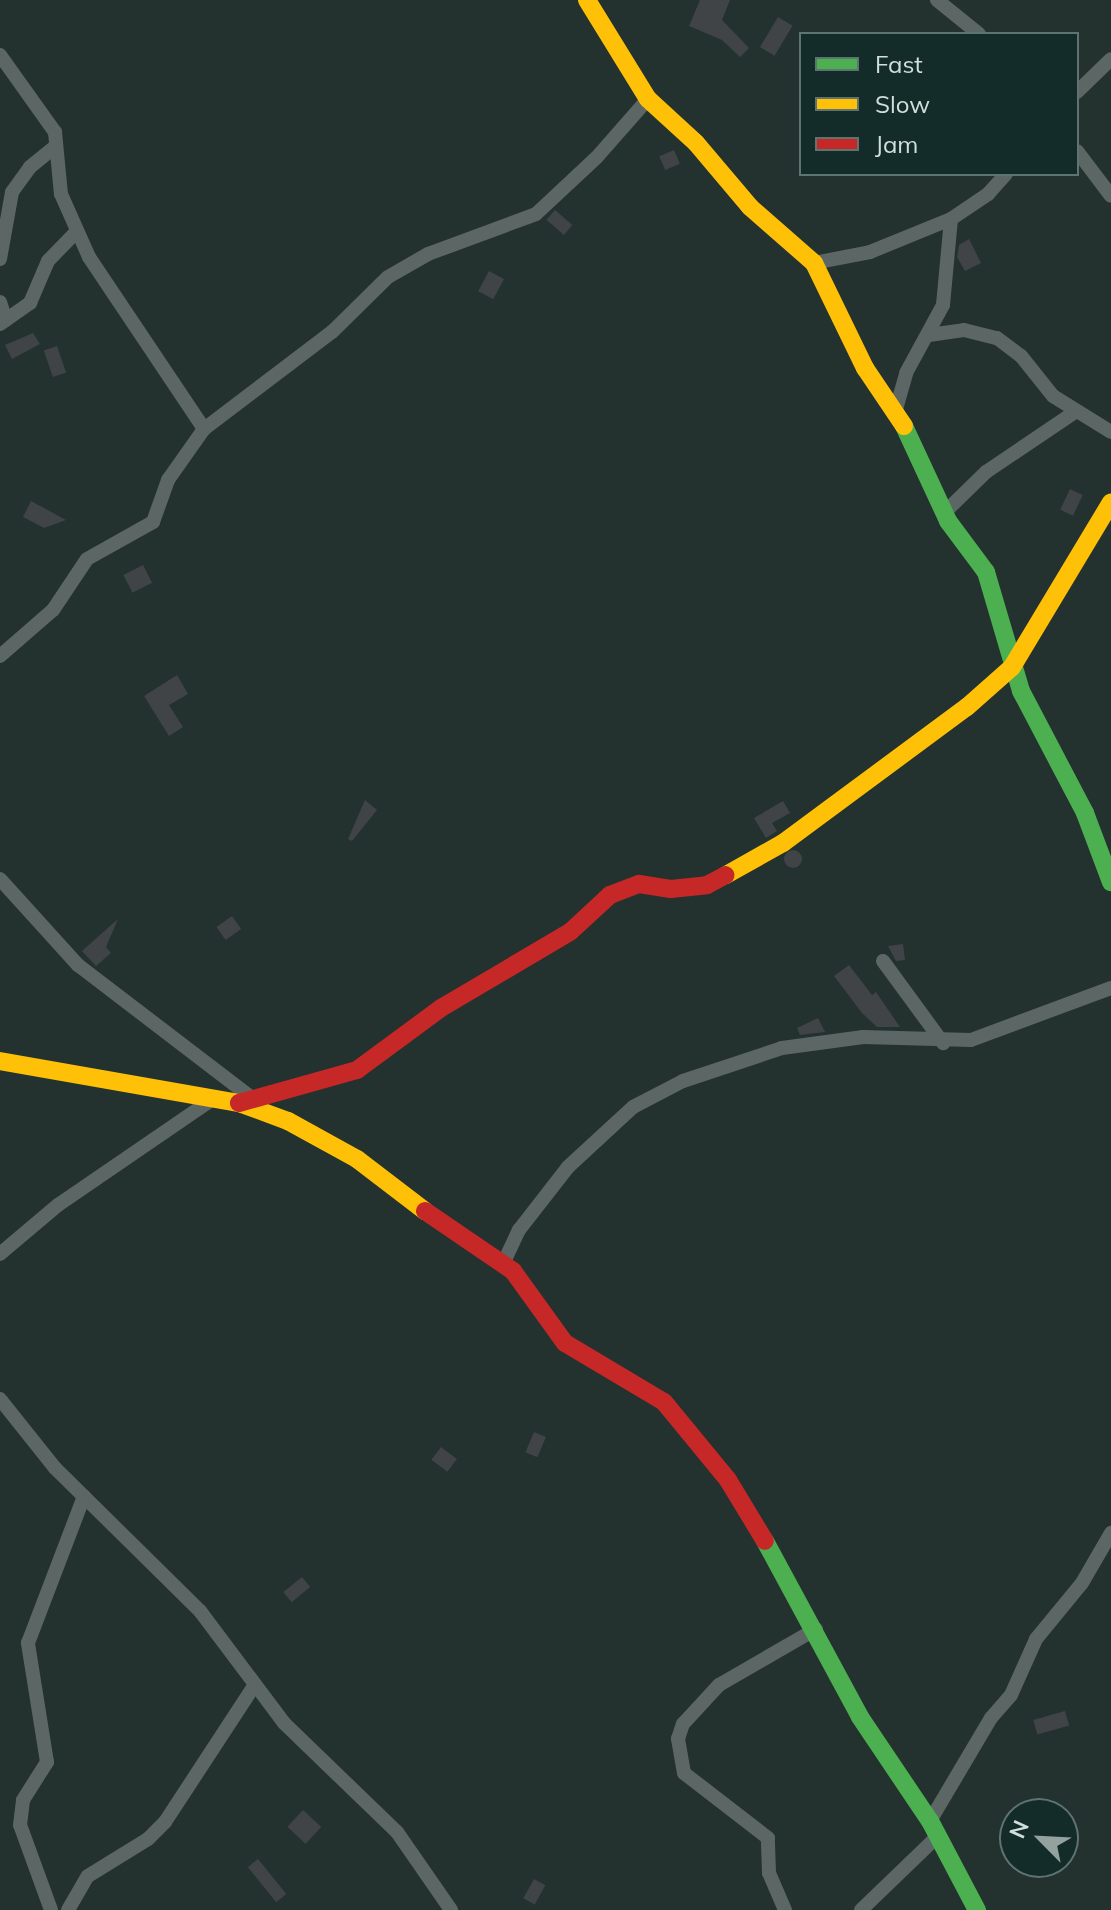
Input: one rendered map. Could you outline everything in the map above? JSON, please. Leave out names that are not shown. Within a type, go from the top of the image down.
[{"type":"street","points":[[587,0],[648,99],[696,143],[771,230],[814,263],[865,368],[896,409],[944,513],[986,572],[1003,616],[1012,667],[1032,716],[1085,813],[1111,882]]},
{"type":"street","points":[[937,0],[977,32]]},
{"type":"street","points":[[0,55],[52,126],[58,182],[77,231],[96,268],[204,429]]},
{"type":"street","points":[[1079,90],[1111,59]]},
{"type":"street","points":[[0,656],[53,610],[87,559],[151,524],[168,480],[204,429],[332,332],[388,277],[428,254],[536,214],[597,157],[648,99]]},
{"type":"street","points":[[0,259],[12,192],[30,167],[56,146]]},
{"type":"street","points":[[1079,154],[1111,196]]},
{"type":"street","points":[[814,263],[870,252],[951,219],[988,194],[1004,176]]},
{"type":"street","points":[[896,409],[906,373],[929,335],[945,295],[951,219]]},
{"type":"street","points":[[0,302],[3,322],[30,303],[48,261],[77,231]]},
{"type":"street","points":[[929,335],[964,330],[997,338],[1075,412],[1111,432]]},
{"type":"street","points":[[944,513],[986,472],[1075,412]]},
{"type":"street","points":[[0,1061],[213,1099],[246,1101],[357,1070],[451,1001],[570,932],[610,895],[639,884],[694,888],[738,872],[967,707],[1012,667],[1111,502]]},
{"type":"street","points":[[0,879],[78,965],[246,1101],[357,1159],[473,1247],[503,1264],[524,1282],[565,1343],[664,1402],[687,1426],[728,1480],[816,1629],[860,1717],[934,1828],[977,1910]]},
{"type":"street","points":[[883,961],[943,1043]]},
{"type":"street","points":[[503,1264],[519,1230],[568,1167],[633,1107],[683,1081],[782,1048],[871,1037],[943,1043],[985,1036],[1111,988]]},
{"type":"street","points":[[0,1254],[58,1205],[213,1099]]},
{"type":"street","points":[[0,1399],[84,1496],[184,1594],[254,1686],[317,1758],[397,1832],[451,1910]]},
{"type":"street","points":[[51,1910],[20,1825],[23,1800],[47,1762],[28,1643],[84,1496]]},
{"type":"street","points":[[861,1910],[934,1828],[991,1718],[1011,1695],[1036,1639],[1082,1583],[1111,1533]]},
{"type":"street","points":[[785,1910],[769,1873],[768,1838],[684,1773],[678,1739],[683,1724],[719,1685],[816,1629]]},
{"type":"street","points":[[68,1910],[88,1876],[148,1839],[165,1822],[254,1686]]},
{"type":"building","points":[[700,0],[730,0],[722,20],[749,48],[740,57],[722,40],[689,26]]},
{"type":"building","points":[[778,17],[793,26],[775,56],[760,47]]},
{"type":"building","points":[[674,150],[680,164],[665,170],[659,156]]},
{"type":"building","points":[[555,210],[572,225],[564,235],[546,220]]},
{"type":"building","points":[[969,239],[981,263],[965,271],[957,257],[959,245]]},
{"type":"building","points":[[489,271],[504,279],[493,299],[478,291]]},
{"type":"building","points":[[33,333],[40,344],[12,359],[5,345]]},
{"type":"building","points":[[57,346],[66,372],[53,377],[44,351]]},
{"type":"building","points":[[1070,489],[1083,495],[1073,516],[1060,510]]},
{"type":"building","points":[[31,501],[66,520],[44,528],[23,517]]},
{"type":"building","points":[[143,565],[152,583],[132,593],[123,575]]},
{"type":"building","points":[[177,675],[188,694],[169,705],[183,727],[169,736],[144,696]]},
{"type":"building","points":[[365,800],[377,810],[352,841],[348,839]]},
{"type":"building","points":[[783,801],[790,813],[772,823],[777,831],[766,838],[754,818]]},
{"type":"building","points":[[789,850],[797,850],[802,859],[800,866],[789,868],[784,863],[784,855]]},
{"type":"building","points":[[232,916],[241,929],[226,940],[216,927]]},
{"type":"building","points":[[118,919],[106,947],[111,953],[96,966],[82,951]]},
{"type":"building","points":[[903,944],[905,960],[896,961],[888,946]]},
{"type":"building","points":[[849,965],[872,995],[876,992],[900,1027],[877,1027],[862,1013],[834,976]]},
{"type":"building","points":[[818,1018],[825,1032],[800,1035],[797,1028]]},
{"type":"building","points":[[534,1432],[546,1437],[537,1457],[525,1452]]},
{"type":"building","points":[[441,1447],[457,1459],[447,1472],[431,1460]]},
{"type":"building","points":[[302,1577],[310,1587],[292,1602],[283,1592]]},
{"type":"building","points":[[1065,1711],[1069,1725],[1037,1735],[1033,1720]]},
{"type":"building","points":[[303,1810],[321,1827],[306,1844],[287,1827]]},
{"type":"building","points":[[258,1859],[286,1894],[276,1902],[248,1867]]},
{"type":"building","points":[[534,1879],[545,1885],[535,1905],[523,1898]]},
{"type":"traffic: fast","points":[[904,426],[948,521],[986,572],[1021,691],[1085,813],[1111,882]]},
{"type":"traffic: fast","points":[[765,1541],[860,1717],[930,1821],[977,1910]]},
{"type":"traffic: slow","points":[[587,0],[648,99],[696,143],[750,207],[814,263],[865,368],[904,426]]},
{"type":"traffic: slow","points":[[726,875],[783,843],[967,707],[1012,667],[1111,502]]},
{"type":"traffic: slow","points":[[0,1061],[239,1103],[288,1121],[357,1159],[425,1211]]},
{"type":"traffic: jam","points":[[239,1103],[357,1070],[441,1008],[570,932],[610,895],[639,884],[671,889],[707,885],[726,875]]},
{"type":"traffic: jam","points":[[425,1211],[513,1271],[565,1343],[664,1402],[728,1480],[765,1541]]}]
